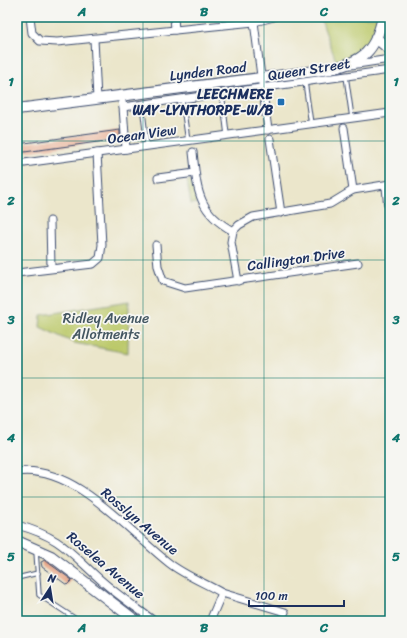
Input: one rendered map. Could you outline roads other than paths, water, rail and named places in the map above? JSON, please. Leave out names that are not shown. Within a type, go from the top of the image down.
[{"type":"street","points":[[30,17],[32,33],[40,41],[57,42],[254,22],[274,17]]},
{"type":"street","points":[[174,17],[175,30]]},
{"type":"street","name":"Lynden Road","points":[[17,109],[331,69],[351,64],[362,58],[376,38],[383,17]]},
{"type":"street","points":[[254,22],[268,130]]},
{"type":"street","points":[[376,38],[390,50]]},
{"type":"street","points":[[94,39],[97,99]]},
{"type":"street","points":[[331,69],[390,59]]},
{"type":"street","name":"Queen Street","points":[[123,107],[262,89],[388,70]]},
{"type":"street","points":[[121,96],[126,150]]},
{"type":"street","name":"Ocean View","points":[[17,164],[390,113]]},
{"type":"street","points":[[344,128],[353,190]]},
{"type":"street","points":[[270,139],[281,213]]},
{"type":"street","points":[[193,152],[198,192],[206,210],[219,224],[233,231]]},
{"type":"street","points":[[17,273],[93,264],[100,258],[102,245],[97,153]]},
{"type":"street","points":[[158,178],[195,173]]},
{"type":"street","points":[[238,281],[231,242],[233,231],[253,217],[330,204],[353,190],[387,184]]},
{"type":"street","points":[[50,221],[51,268]]},
{"type":"street","name":"Callington Drive","points":[[156,245],[158,266],[163,281],[185,288],[358,263]]},
{"type":"street","name":"Rosslyn Avenue","points":[[17,472],[26,470],[49,475],[77,487],[123,521],[170,564],[222,593],[285,612]]},
{"type":"street","name":"Roselea Avenue","points":[[17,525],[44,533],[64,545],[103,582],[154,621]]},
{"type":"street","points":[[17,541],[35,548],[68,567],[136,621]]},
{"type":"street","points":[[210,621],[222,593]]},
{"type":"lane","points":[[388,70],[390,95]]},
{"type":"lane","points":[[346,76],[352,118]]},
{"type":"lane","points":[[305,82],[311,124]]},
{"type":"lane","points":[[222,93],[227,136]]},
{"type":"lane","points":[[182,99],[188,141]]},
{"type":"lane","points":[[142,104],[147,146]]},
{"type":"lane","points":[[386,205],[387,184]]},
{"type":"lane","points":[[388,215],[390,226]]},
{"type":"lane","points":[[35,548],[40,595],[79,621]]},
{"type":"lane","points":[[17,578],[38,573]]},
{"type":"place","name":"LEECHMERE WAY-LYNTHORPE-W/B","points":[[281,102]]},
{"type":"park label","name":"Ridley Avenue Allotments","points":[[106,326]]}]
